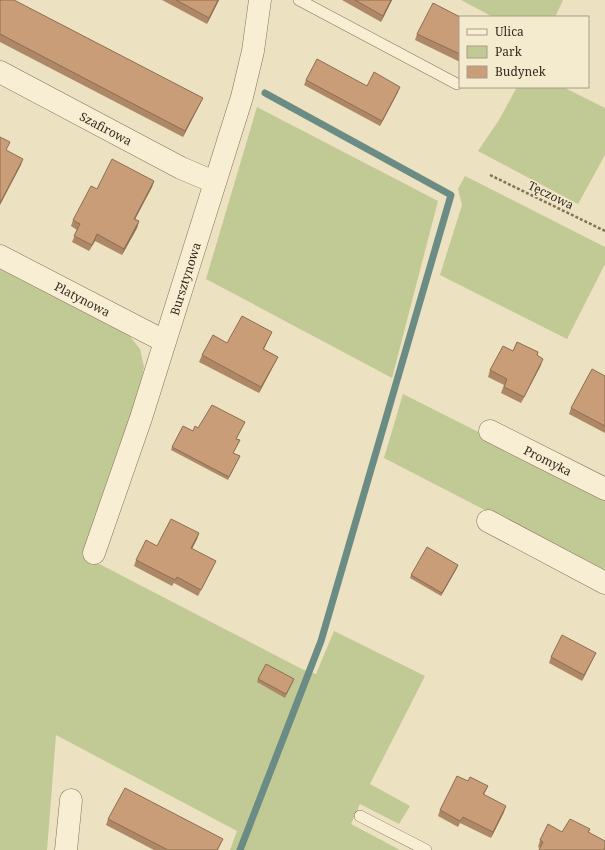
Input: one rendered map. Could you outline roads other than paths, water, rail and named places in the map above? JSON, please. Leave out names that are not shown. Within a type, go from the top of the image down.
[{"type":"street","name":"Bursztynowa","points":[[94,553],[141,418],[248,72],[256,2]]},
{"type":"street","name":"Szafirowa","points":[[0,72],[181,168],[214,182]]},
{"type":"street","name":"Platynowa","points":[[0,256],[164,341]]},
{"type":"street","name":"Promyka","points":[[490,431],[605,489]]},
{"type":"street","points":[[488,521],[605,583]]},
{"type":"street","points":[[66,850],[71,800]]},
{"type":"lane","points":[[299,0],[457,84]]},
{"type":"lane","points":[[360,816],[426,850]]},
{"type":"waterway","points":[[240,850],[321,641],[451,195],[265,93]]}]
